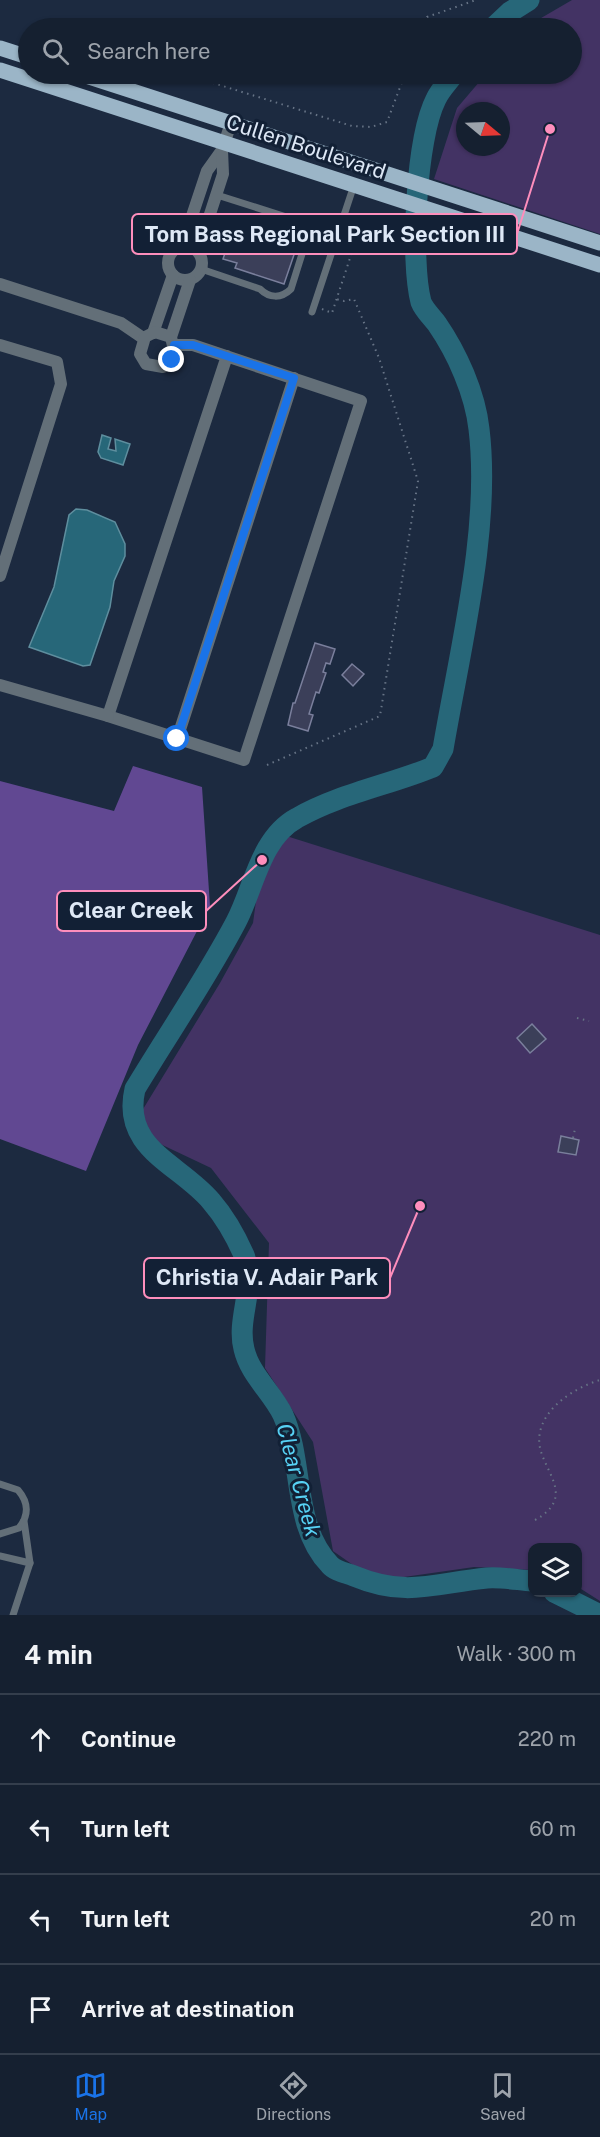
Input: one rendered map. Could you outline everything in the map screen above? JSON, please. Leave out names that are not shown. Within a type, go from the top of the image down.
[{"type":"main road","points":[[0,48],[18,54]]},
{"type":"main road","name":"Cullen Boulevard","points":[[0,70],[18,76]]},
{"type":"main road","name":"Cullen Boulevard","points":[[41,84],[223,146],[354,185],[600,265]]},
{"type":"main road","name":"Cullen Boulevard","points":[[111,84],[600,243]]},
{"type":"street","points":[[182,246],[207,171],[223,146],[231,123]]},
{"type":"street","points":[[198,251],[223,174],[223,146]]},
{"type":"street","points":[[182,246],[190,246],[198,251],[203,262],[201,269],[190,280],[173,341],[172,360],[157,368],[142,359],[139,348],[148,335],[173,275],[169,259],[174,250],[182,246]]},
{"type":"street","points":[[173,275],[190,280]]},
{"type":"street","points":[[0,284],[121,323],[148,335],[161,332],[173,341],[193,345],[362,400],[244,760],[108,716],[0,685]]},
{"type":"street","points":[[0,345],[57,362],[61,384],[0,576]]},
{"type":"street","points":[[108,716],[227,356]]},
{"type":"street","points":[[177,739],[294,378]]},
{"type":"lane","points":[[312,312],[354,185]]},
{"type":"lane","points":[[201,269],[260,289],[267,295],[278,296],[291,290],[307,238],[308,230],[302,222],[217,195]]},
{"type":"lane","points":[[0,1484],[11,1486],[24,1497],[27,1505],[24,1521],[30,1563],[13,1615]]},
{"type":"lane","points":[[0,1534],[12,1532],[24,1521]]},
{"type":"lane","points":[[0,1556],[30,1563]]},
{"type":"path","points":[[427,18],[476,0]]},
{"type":"path","points":[[215,84],[316,116],[363,128],[387,122],[401,84]]},
{"type":"path","points":[[321,309],[332,312],[352,249]]},
{"type":"path","points":[[267,765],[376,719],[381,711],[418,481],[379,358],[354,299],[344,301],[336,299]]},
{"type":"path","points":[[577,1018],[589,1021]]},
{"type":"path","points":[[573,1138],[575,1130]]},
{"type":"path","points":[[535,1520],[548,1508],[556,1489],[554,1475],[544,1461],[539,1445],[546,1419],[566,1395],[600,1380]]},
{"type":"shaded area","points":[[572,0],[600,0],[600,234],[434,179],[456,111],[456,156],[510,156],[510,102],[462,102],[477,84],[582,84],[582,18],[541,18]]},
{"type":"shaded area","points":[[133,766],[202,787],[210,906],[138,1045],[86,1171],[0,1139],[0,781],[114,811]]},
{"type":"shaded area","points":[[280,834],[600,935],[600,1601],[582,1590],[582,1543],[528,1543],[528,1570],[474,1567],[376,1581],[333,1551],[313,1442],[265,1368],[269,1243],[211,1168],[154,1141],[137,1119],[220,983],[253,923],[259,879]]},
{"type":"water","points":[[102,435],[111,438],[108,449],[116,451],[115,439],[130,444],[123,465],[101,458],[98,452]]},
{"type":"water","points":[[76,509],[87,510],[115,522],[125,544],[125,556],[114,581],[110,607],[90,665],[83,666],[29,647],[54,587],[69,515]]},
{"type":"building","points":[[235,223],[298,243],[284,284],[235,268],[237,263],[223,259]]},
{"type":"building","points":[[315,643],[335,649],[330,664],[326,663],[323,672],[326,673],[319,693],[316,692],[309,714],[313,715],[308,731],[288,725],[293,703],[295,703]]},
{"type":"building","points":[[352,664],[364,674],[353,686],[342,675]]},
{"type":"building","points":[[532,1024],[546,1039],[530,1053],[517,1038]]},
{"type":"building","points":[[561,1136],[579,1140],[576,1155],[558,1152]]},
{"type":"waterway","name":"Clear Creek","points":[[504,18],[529,0]]},
{"type":"waterway","name":"Clear Creek","points":[[446,84],[429,117],[420,169],[416,230],[418,283],[421,302],[451,348],[474,401],[482,467],[481,507],[472,589],[443,749],[433,767],[330,802],[297,818],[274,838],[259,865],[236,922],[135,1089],[133,1110],[137,1127],[145,1141],[156,1154],[211,1201],[221,1213],[244,1255],[248,1278],[242,1326],[244,1349],[251,1367],[283,1415],[294,1453],[304,1513],[318,1549],[330,1565],[373,1583],[406,1588],[487,1578],[528,1581]]},
{"type":"waterway","name":"Clear Creek","points":[[564,1597],[600,1615]]},
{"type":"place","name":"Tom Bass Regional Park Section III","points":[[550,129]]},
{"type":"place","name":"Clear Creek","points":[[262,860]]},
{"type":"place","name":"Christia V. Adair Park","points":[[420,1206]]},
{"type":"route","points":[[172,360],[176,349],[174,345],[193,345],[294,378],[177,739]]}]
